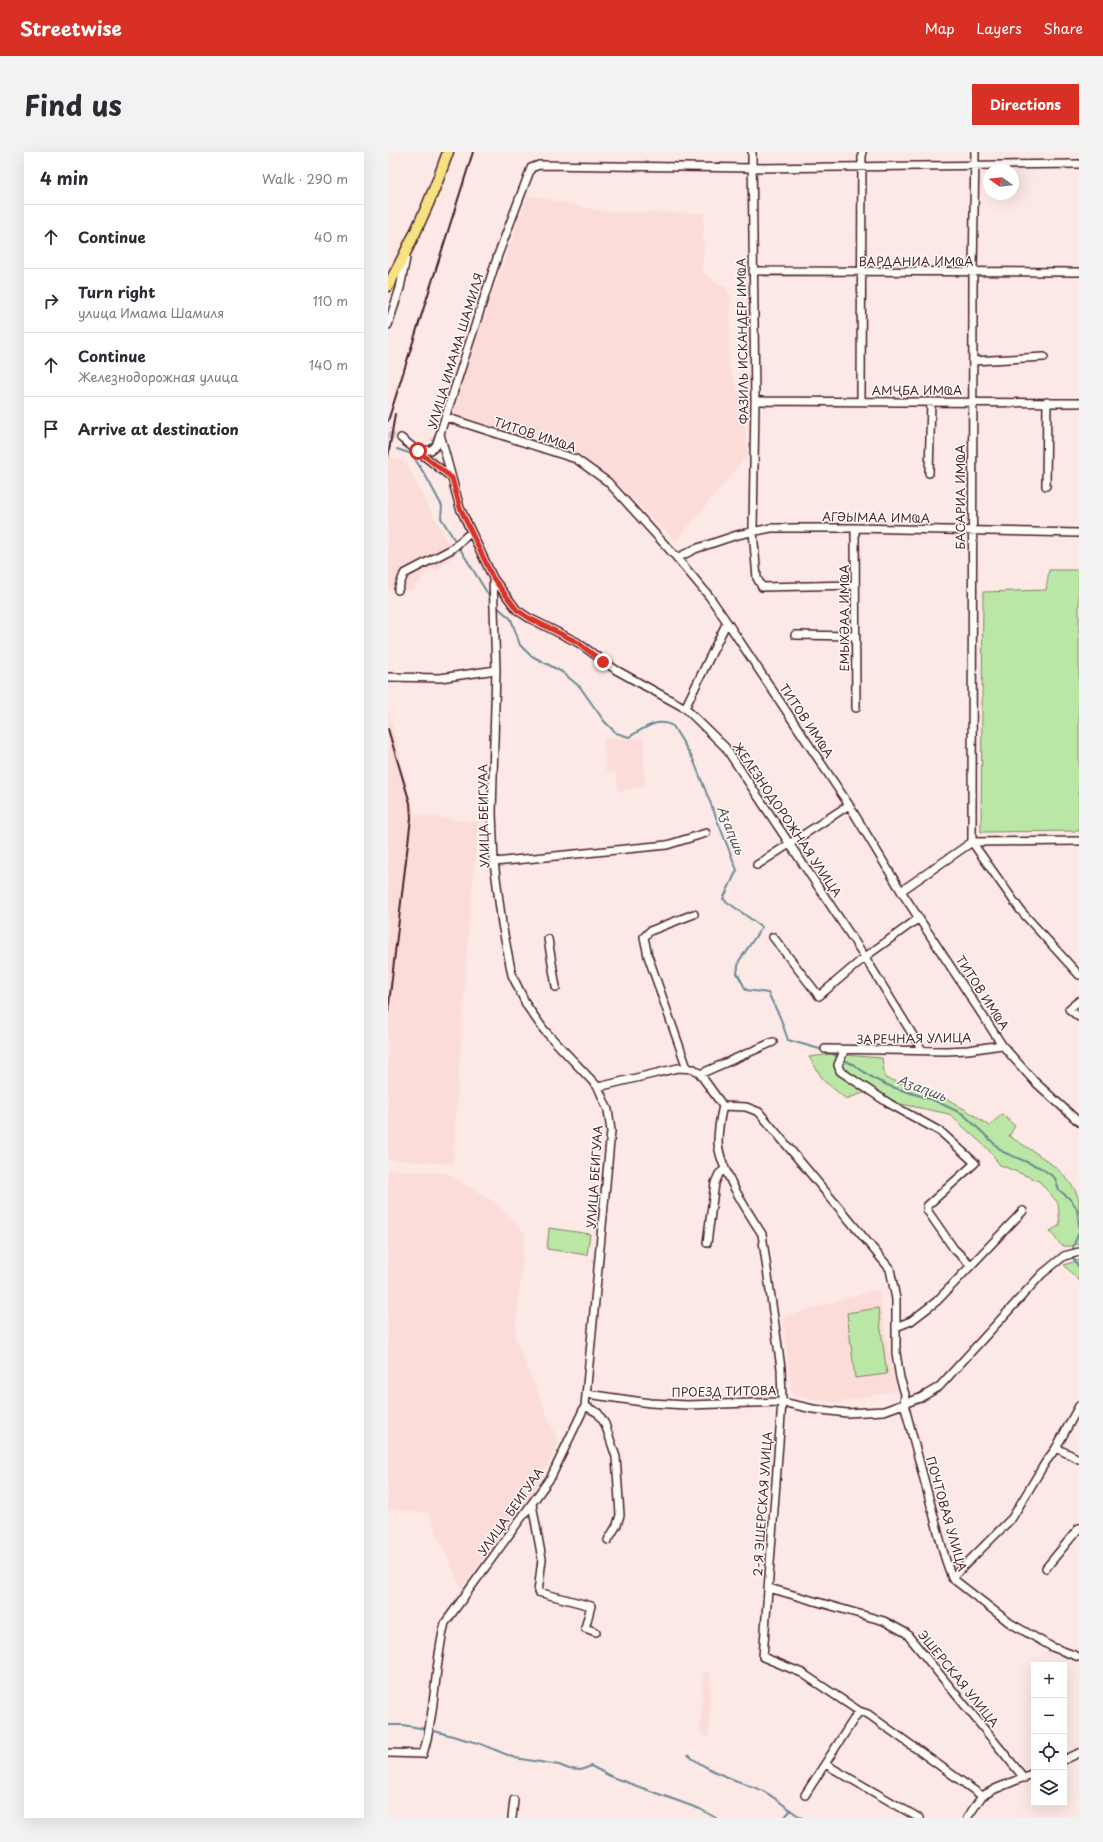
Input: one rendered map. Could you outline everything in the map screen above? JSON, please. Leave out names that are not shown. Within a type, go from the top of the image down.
[{"type":"highway","points":[[388,286],[408,249],[433,195],[448,152]]},
{"type":"street","name":"ФАЗИЛЬ ИСКАНДЕР ИМҨА","points":[[752,152],[755,401],[753,531],[757,578],[762,587],[855,585]]},
{"type":"street","points":[[861,401],[862,152]]},
{"type":"street","name":"БАСАРИА ИМҨА","points":[[972,842],[973,273],[975,152]]},
{"type":"street","points":[[752,168],[862,168],[1079,164]]},
{"type":"street","name":"УЛИЦА ИМАМА ШАМИЛЯ","points":[[494,619],[493,578],[468,534],[440,434],[498,255],[531,168],[539,165],[752,168]]},
{"type":"street","points":[[388,326],[400,288],[408,249]]},
{"type":"street","name":"ВАРДАНИА ИМҨА","points":[[753,271],[861,273],[1079,272]]},
{"type":"street","points":[[973,361],[1044,357]]},
{"type":"street","name":"АМҶБА ИМҨА","points":[[755,401],[1079,402]]},
{"type":"street","points":[[929,473],[932,402]]},
{"type":"street","points":[[1046,486],[1047,402]]},
{"type":"street","name":"ТИТОВ ИМҨА","points":[[445,417],[576,459],[608,482],[677,558],[709,596],[849,804],[901,891],[1002,1045],[1034,1081],[1079,1122]]},
{"type":"street","points":[[418,451],[431,450],[436,446],[440,434]]},
{"type":"street","points":[[401,438],[452,478]]},
{"type":"street","name":"АГӘЫМАА ИМҨА","points":[[677,558],[695,549],[753,531],[771,528],[855,528],[1079,533]]},
{"type":"street","name":"ЕМЫХӘАА ИМҨА","points":[[855,528],[856,708]]},
{"type":"street","points":[[398,590],[404,574],[452,549],[468,534]]},
{"type":"street","name":"ЖЕЛЕЗНОДОРОЖНАЯ УЛИЦА","points":[[493,578],[517,610],[577,642],[610,666],[685,708],[725,747],[790,842],[865,957],[922,1050]]},
{"type":"street","name":"УЛИЦА БЕИГУАА","points":[[388,1753],[423,1754],[430,1726],[440,1643],[445,1623],[551,1477],[585,1406],[611,1131],[608,1110],[598,1086],[544,1030],[527,1006],[512,975],[494,862],[492,813],[496,670],[494,619]]},
{"type":"street","points":[[685,708],[727,622]]},
{"type":"street","points":[[795,635],[856,636]]},
{"type":"street","points":[[388,677],[440,678],[496,670]]},
{"type":"street","points":[[757,865],[849,804]]},
{"type":"street","points":[[494,862],[667,845],[706,833]]},
{"type":"street","points":[[901,891],[972,842],[1079,841]]},
{"type":"street","points":[[972,842],[1021,911],[1079,975]]},
{"type":"street","points":[[687,1068],[648,956],[644,937],[650,931],[694,914]]},
{"type":"street","points":[[773,937],[819,996],[865,957],[919,918]]},
{"type":"street","points":[[548,939],[556,987]]},
{"type":"street","points":[[1079,1001],[1069,1009],[1079,1017]]},
{"type":"street","points":[[700,1074],[773,1042]]},
{"type":"street","name":"ЗАРЕЧНАЯ УЛИЦА","points":[[825,1049],[844,1052],[968,1050],[1002,1045]]},
{"type":"street","points":[[844,1052],[839,1063],[840,1071],[890,1104],[940,1132],[975,1163],[927,1206],[926,1210],[954,1249],[971,1265]]},
{"type":"street","points":[[598,1086],[687,1068],[694,1069],[700,1074],[723,1106]]},
{"type":"street","name":"2-Я ЭШЕРСКАЯ УЛИЦА","points":[[723,1106],[719,1125],[718,1143],[720,1156],[725,1169],[750,1216],[762,1234],[782,1368],[782,1402],[764,1657],[802,1673],[859,1711],[868,1714],[982,1796]]},
{"type":"street","name":"ПОЧТОВАЯ УЛИЦА","points":[[723,1106],[746,1107],[758,1112],[890,1269],[896,1299],[896,1353],[900,1378],[905,1394],[904,1404],[945,1558],[952,1578],[1010,1623],[1052,1647],[1079,1657]]},
{"type":"street","points":[[707,1243],[715,1183],[719,1174],[725,1169]]},
{"type":"street","points":[[896,1327],[911,1321],[937,1301],[1023,1211]]},
{"type":"street","name":"ПРОЕЗД ТИТОВА","points":[[586,1394],[687,1405],[782,1402],[813,1409],[847,1412],[884,1412],[939,1388],[1042,1274],[1064,1256],[1077,1253]]},
{"type":"street","points":[[585,1406],[598,1413],[605,1424],[616,1457],[620,1515],[617,1525],[608,1540]]},
{"type":"street","points":[[952,1578],[1012,1518],[1045,1463],[1056,1448],[1079,1406]]},
{"type":"street","points":[[1056,1448],[1079,1459]]},
{"type":"street","points":[[532,1504],[542,1559],[538,1592],[591,1606],[585,1628],[596,1632]]},
{"type":"street","points":[[1046,1568],[1079,1528]]},
{"type":"street","name":"ЭШЕРСКАЯ УЛИЦА","points":[[769,1588],[884,1621],[906,1633],[1024,1778]]},
{"type":"street","points":[[805,1795],[859,1711]]},
{"type":"street","points":[[1067,1759],[1079,1753]]},
{"type":"street","points":[[825,1764],[919,1818]]},
{"type":"street","points":[[967,1818],[982,1796],[1031,1774]]},
{"type":"street","points":[[512,1818],[514,1800]]},
{"type":"shaded area","points":[[528,195],[607,212],[704,213],[703,272],[716,283],[727,287],[727,292],[731,295],[728,364],[743,403],[748,455],[676,541],[608,475],[577,453],[451,416],[475,341]]},
{"type":"shaded area","points":[[388,456],[406,463],[454,555],[437,571],[432,567],[413,590],[388,588]]},
{"type":"shaded area","points":[[388,708],[415,815],[478,822],[468,935],[453,1164],[388,1160]]},
{"type":"shaded area","points":[[644,738],[645,786],[618,792],[616,773],[606,771],[603,739]]},
{"type":"shaded area","points":[[388,1169],[446,1173],[490,1199],[525,1233],[515,1338],[559,1443],[535,1490],[461,1588],[428,1513],[388,1509]]},
{"type":"shaded area","points":[[878,1289],[896,1391],[837,1403],[792,1395],[783,1317]]},
{"type":"shaded area","points":[[703,1672],[711,1672],[709,1738],[700,1734]]},
{"type":"green space","points":[[1049,570],[1079,570],[1079,831],[981,832],[983,592],[1046,590]]},
{"type":"green space","points":[[832,1054],[882,1058],[885,1078],[937,1093],[971,1113],[989,1126],[1002,1114],[1015,1126],[1009,1136],[1050,1163],[1068,1180],[1075,1190],[1079,1200],[1079,1244],[1064,1246],[1059,1243],[1050,1231],[1060,1225],[1058,1203],[1039,1181],[1000,1165],[987,1148],[949,1114],[896,1103],[872,1090],[846,1099],[824,1081],[809,1057]]},
{"type":"green space","points":[[549,1228],[590,1234],[587,1255],[547,1249]]},
{"type":"green space","points":[[1079,1260],[1079,1281],[1064,1265]]},
{"type":"green space","points":[[878,1308],[887,1374],[855,1378],[847,1313]]},
{"type":"waterway","name":"Аӡаԥшь","points":[[397,449],[412,454],[442,506],[441,518],[491,599]]},
{"type":"waterway","name":"Аӡаԥшь","points":[[496,606],[511,619],[520,645],[530,655],[562,672],[580,687],[604,721],[616,733],[629,737],[656,723],[673,726],[693,759],[737,870],[723,899],[762,927],[739,961],[737,973],[746,990],[768,993],[780,1017],[788,1040],[823,1050]]},
{"type":"waterway","name":"Аӡаԥшь","points":[[827,1051],[854,1065],[874,1079],[892,1087],[933,1100],[963,1114],[1003,1152],[1041,1168],[1055,1178],[1059,1190],[1071,1200],[1077,1209],[1079,1225]]},
{"type":"waterway","name":"Аӡаԥшь","points":[[1079,1232],[1073,1246],[1074,1258],[1079,1267]]},
{"type":"waterway","points":[[388,1725],[403,1725],[426,1729]]},
{"type":"waterway","points":[[431,1730],[481,1744],[515,1758],[559,1765],[569,1769],[581,1770],[591,1766],[612,1777],[700,1809],[716,1818]]},
{"type":"waterway","points":[[688,1755],[705,1767],[766,1792],[802,1818]]},
{"type":"waterway","points":[[784,1818],[790,1811]]},
{"type":"tunnel","points":[[388,435],[401,438]]},
{"type":"railway","points":[[388,421],[473,152]]},
{"type":"railway","points":[[388,457],[395,414]]},
{"type":"railway","points":[[388,729],[410,803],[411,818],[388,1012]]},
{"type":"route","points":[[418,451],[452,478],[460,508],[493,578],[517,610],[529,618],[577,642],[603,662]]}]
